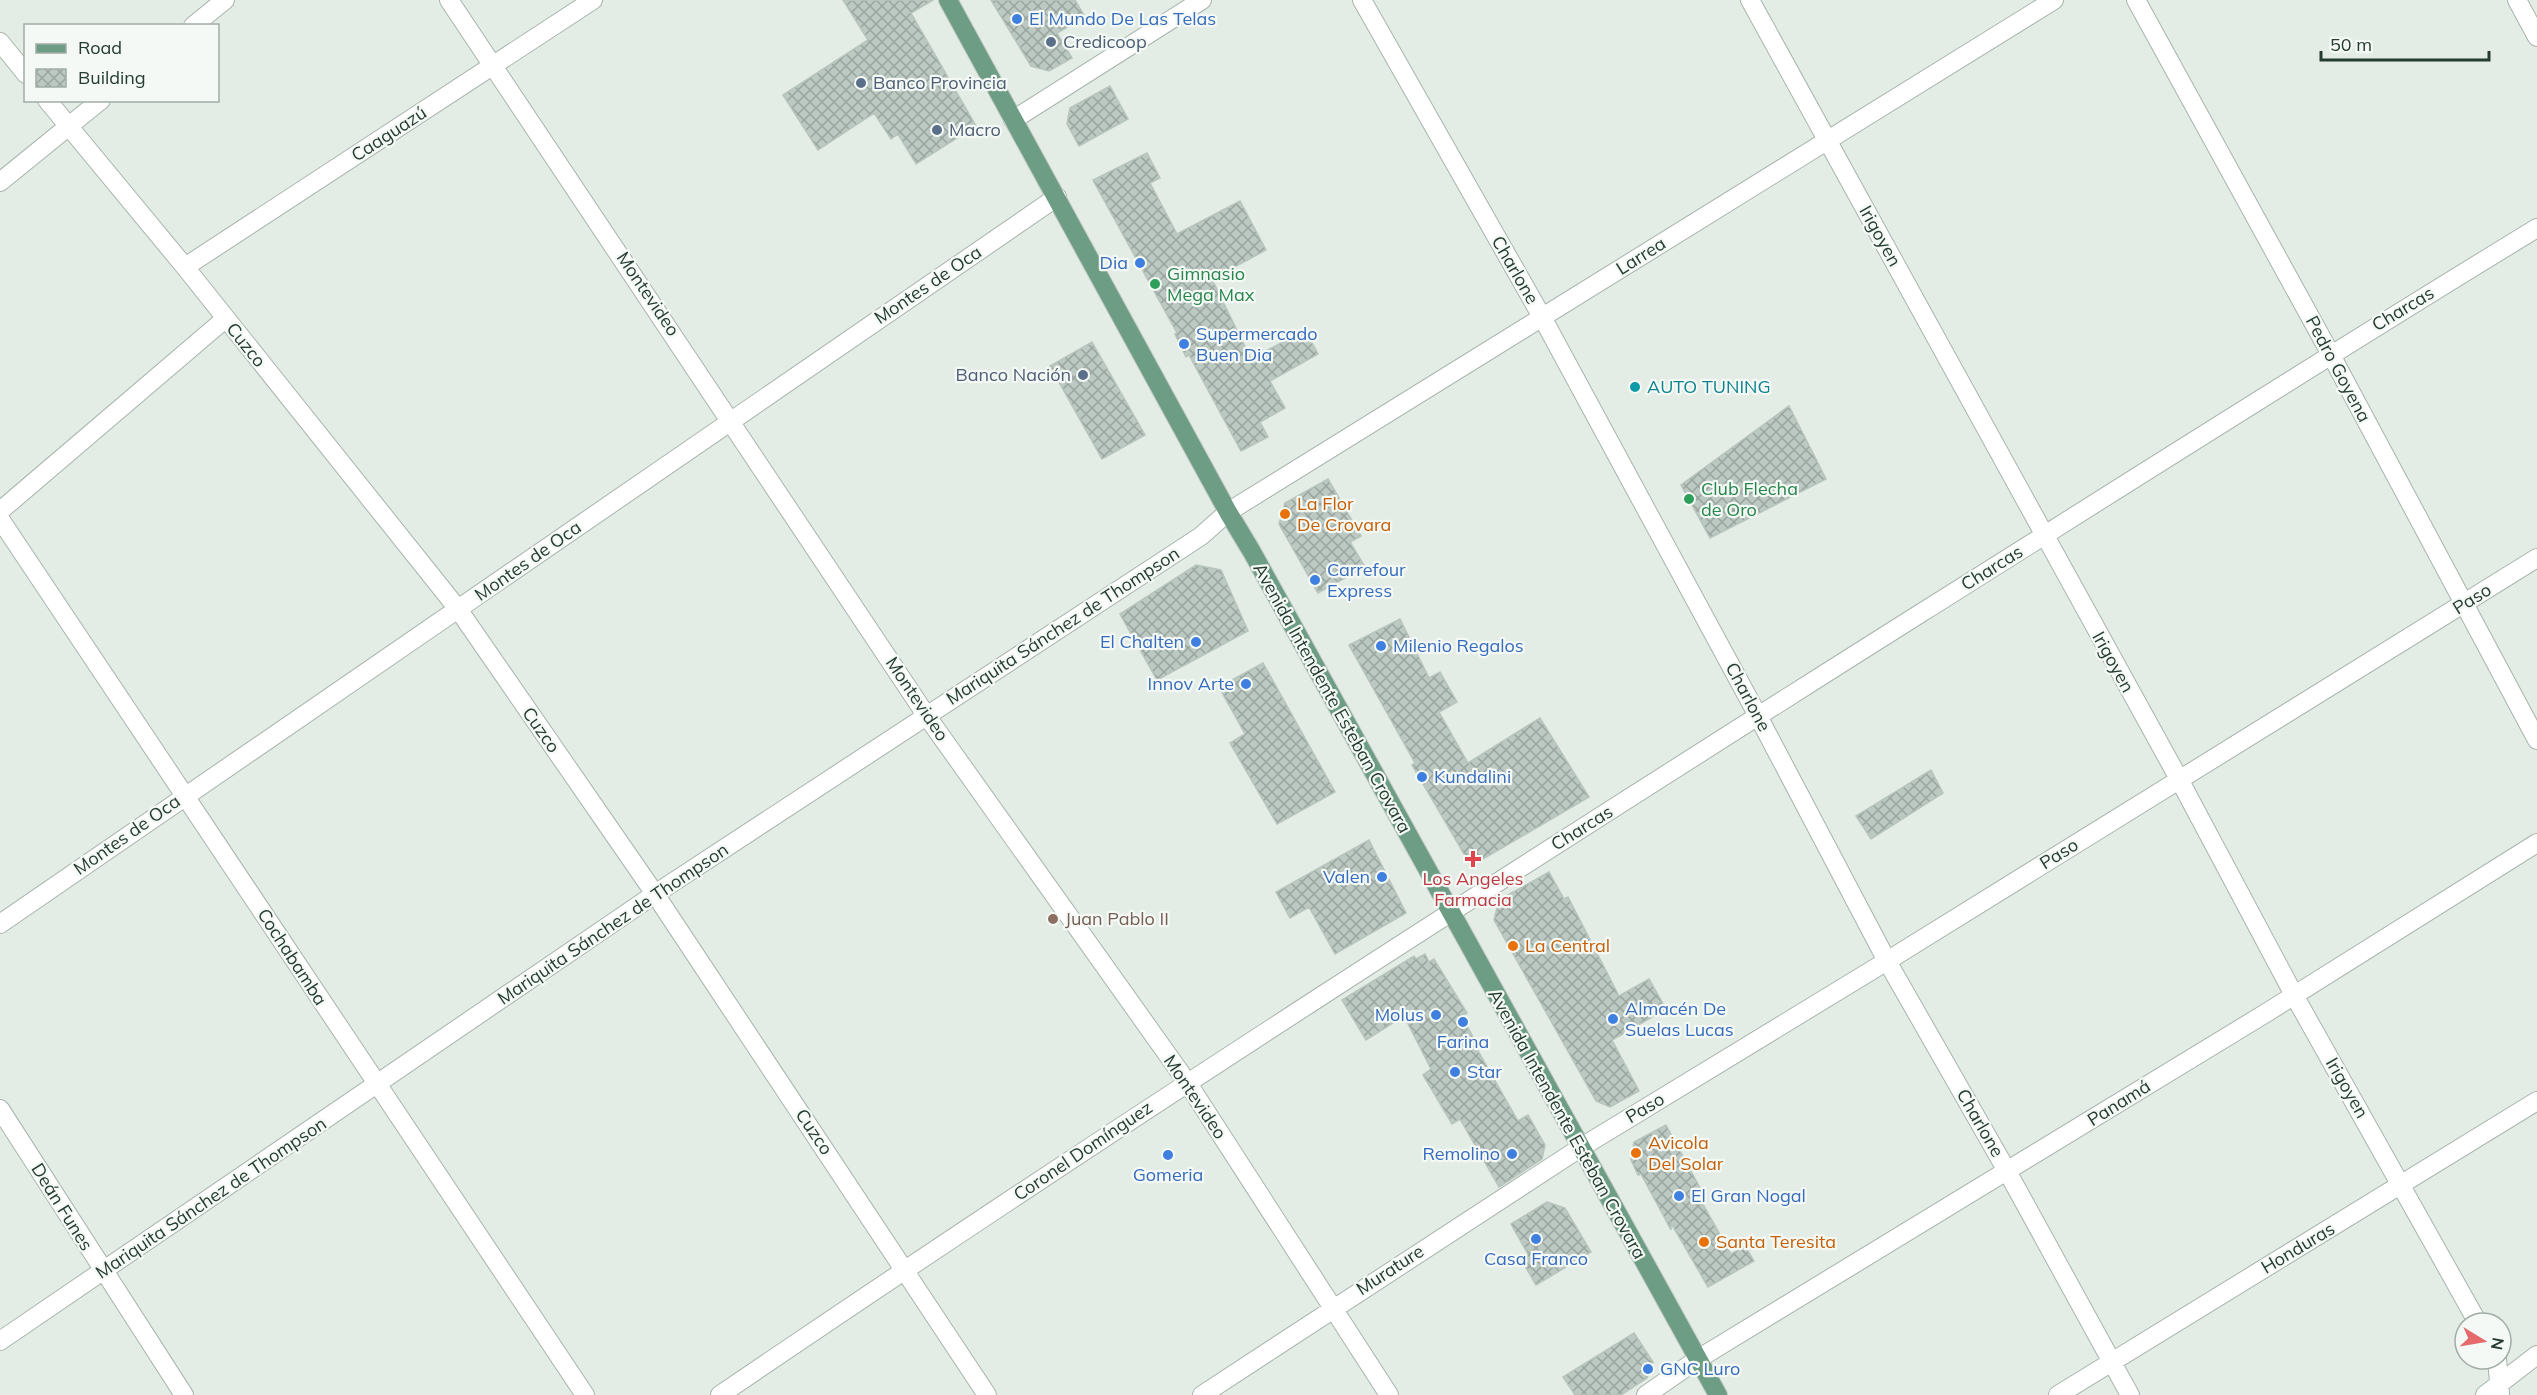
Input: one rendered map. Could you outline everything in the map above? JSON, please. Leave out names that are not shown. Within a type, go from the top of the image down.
[{"type":"main road","name":"Avenida Intendente Esteban Crovara","points":[[948,0],[1228,512],[1718,1395]]},
{"type":"street","points":[[195,24],[225,0]]},
{"type":"street","name":"Montevideo","points":[[449,0],[926,714],[1187,1082],[1389,1395]]},
{"type":"street","name":"Caaguazú","points":[[185,267],[593,0]]},
{"type":"street","points":[[1013,120],[1202,0]]},
{"type":"street","name":"Charlone","points":[[1362,0],[1542,317],[1758,716],[1887,961],[2130,1395]]},
{"type":"street","name":"Irigoyen","points":[[1750,0],[2179,780],[2294,995],[2471,1311]]},
{"type":"street","name":"Larrea","points":[[1228,512],[2054,0]]},
{"type":"street","name":"Pedro Goyena","points":[[2136,0],[2330,353],[2537,740]]},
{"type":"street","points":[[2517,0],[2537,37]]},
{"type":"street","points":[[0,42],[24,72]]},
{"type":"street","name":"Cuzco","points":[[49,102],[185,267],[458,609],[655,894],[987,1395]]},
{"type":"street","points":[[0,182],[99,102]]},
{"type":"street","name":"Montes de Oca","points":[[0,924],[731,419],[1057,197]]},
{"type":"street","name":"Charcas","points":[[1450,912],[2330,353],[2537,228]]},
{"type":"street","points":[[0,511],[225,319]]},
{"type":"street","name":"Mariquita Sánchez de Thompson","points":[[0,1341],[655,894],[926,714],[1201,536],[1228,512]]},
{"type":"street","name":"Cochabamba","points":[[0,519],[585,1395]]},
{"type":"street","name":"Paso","points":[[1580,1148],[1887,961],[2537,558]]},
{"type":"street","name":"Panamá","points":[[1646,1395],[1698,1359],[2007,1172],[2537,843]]},
{"type":"street","name":"Coronel Domínguez","points":[[720,1395],[1187,1082],[1450,912]]},
{"type":"street","name":"Honduras","points":[[2058,1395],[2537,1101]]},
{"type":"street","name":"Deán Funes","points":[[0,1109],[184,1395]]},
{"type":"street","name":"Murature","points":[[1202,1395],[1580,1148]]},
{"type":"street","points":[[2494,1392],[2537,1355]]},
{"type":"street","points":[[2494,1392],[2496,1371]]},
{"type":"building","points":[[843,0],[933,0],[911,13],[976,126],[916,164],[898,134],[891,139],[874,113],[818,150],[783,95],[868,40]]},
{"type":"building","points":[[991,0],[1075,0],[1085,17],[1057,33],[1072,58],[1049,71],[1031,66]]},
{"type":"building","points":[[1110,86],[1128,119],[1079,146],[1067,124],[1070,108]]},
{"type":"building","points":[[1147,153],[1160,178],[1150,183],[1177,234],[1240,201],[1266,250],[1212,279],[1251,359],[1305,330],[1318,354],[1270,381],[1285,408],[1260,422],[1268,437],[1241,451],[1189,355],[1186,357],[1175,334],[1177,333],[1093,180]]},
{"type":"building","points":[[1092,342],[1145,435],[1102,459],[1050,366]]},
{"type":"building","points":[[1789,406],[1826,479],[1710,538],[1681,485]]},
{"type":"building","points":[[1328,479],[1361,536],[1350,542],[1365,567],[1318,593],[1279,524],[1285,503]]},
{"type":"building","points":[[1196,565],[1221,570],[1248,631],[1157,680],[1120,614]]},
{"type":"building","points":[[1400,619],[1429,678],[1440,672],[1457,702],[1439,712],[1468,763],[1540,718],[1589,797],[1471,866],[1412,765],[1415,763],[1349,645]]},
{"type":"building","points":[[1263,663],[1335,792],[1277,824],[1230,743],[1245,734],[1219,687]]},
{"type":"building","points":[[1931,770],[1943,793],[1871,839],[1856,816]]},
{"type":"building","points":[[1369,840],[1406,913],[1335,954],[1309,907],[1290,918],[1276,892]]},
{"type":"building","points":[[1549,872],[1564,899],[1568,897],[1619,996],[1649,979],[1666,1009],[1612,1040],[1639,1091],[1610,1107],[1596,1101],[1494,920],[1499,900]]},
{"type":"building","points":[[1425,954],[1429,962],[1434,959],[1467,1013],[1462,1016],[1475,1041],[1473,1042],[1518,1121],[1528,1115],[1545,1145],[1542,1159],[1499,1187],[1460,1119],[1452,1124],[1423,1075],[1431,1069],[1404,1016],[1366,1040],[1342,1000],[1414,956],[1416,959]]},
{"type":"building","points":[[1666,1125],[1705,1197],[1700,1199],[1731,1254],[1745,1246],[1754,1261],[1708,1287],[1671,1223],[1671,1230],[1631,1160],[1634,1142]]},
{"type":"building","points":[[1547,1202],[1565,1208],[1591,1252],[1536,1285],[1521,1259],[1528,1254],[1511,1224]]},
{"type":"building","points":[[1634,1333],[1653,1362],[1647,1378],[1621,1395],[1575,1395],[1563,1377]]},
{"type":"place","name":"El Mundo De Las Telas","points":[[1017,19]]},
{"type":"place","name":"Credicoop","points":[[1051,42]]},
{"type":"place","name":"Banco Provincia","points":[[861,83]]},
{"type":"place","name":"Macro","points":[[937,130]]},
{"type":"place","name":"Dia","points":[[1140,263]]},
{"type":"place","name":"Gimnasio Mega Max","points":[[1155,284]]},
{"type":"place","name":"Supermercado Buen Dia","points":[[1184,344]]},
{"type":"place","name":"Banco Nación","points":[[1083,375]]},
{"type":"place","name":"AUTO TUNING","points":[[1635,387]]},
{"type":"place","name":"Club Flecha de Oro","points":[[1689,499]]},
{"type":"place","name":"La Flor De Crovara","points":[[1285,514]]},
{"type":"place","name":"Carrefour Express","points":[[1315,580]]},
{"type":"place","name":"El Chalten","points":[[1196,642]]},
{"type":"place","name":"Milenio Regalos","points":[[1381,646]]},
{"type":"place","name":"Innov Arte","points":[[1246,684]]},
{"type":"place","name":"Kundalini","points":[[1422,777]]},
{"type":"place","name":"Los Angeles Farmacia","points":[[1473,859]]},
{"type":"place","name":"Valen","points":[[1382,877]]},
{"type":"place","name":"Juan Pablo II","points":[[1053,919]]},
{"type":"place","name":"La Central","points":[[1513,946]]},
{"type":"place","name":"Molus","points":[[1436,1015]]},
{"type":"place","name":"Almacén De Suelas Lucas","points":[[1613,1019]]},
{"type":"place","name":"Farina","points":[[1463,1022]]},
{"type":"place","name":"Star","points":[[1455,1072]]},
{"type":"place","name":"Avicola Del Solar","points":[[1636,1153]]},
{"type":"place","name":"Remolino","points":[[1512,1154]]},
{"type":"place","name":"Gomeria","points":[[1168,1155]]},
{"type":"place","name":"El Gran Nogal","points":[[1679,1196]]},
{"type":"place","name":"Casa Franco","points":[[1536,1239]]},
{"type":"place","name":"Santa Teresita","points":[[1704,1242]]},
{"type":"place","name":"GNC Luro","points":[[1648,1369]]}]
